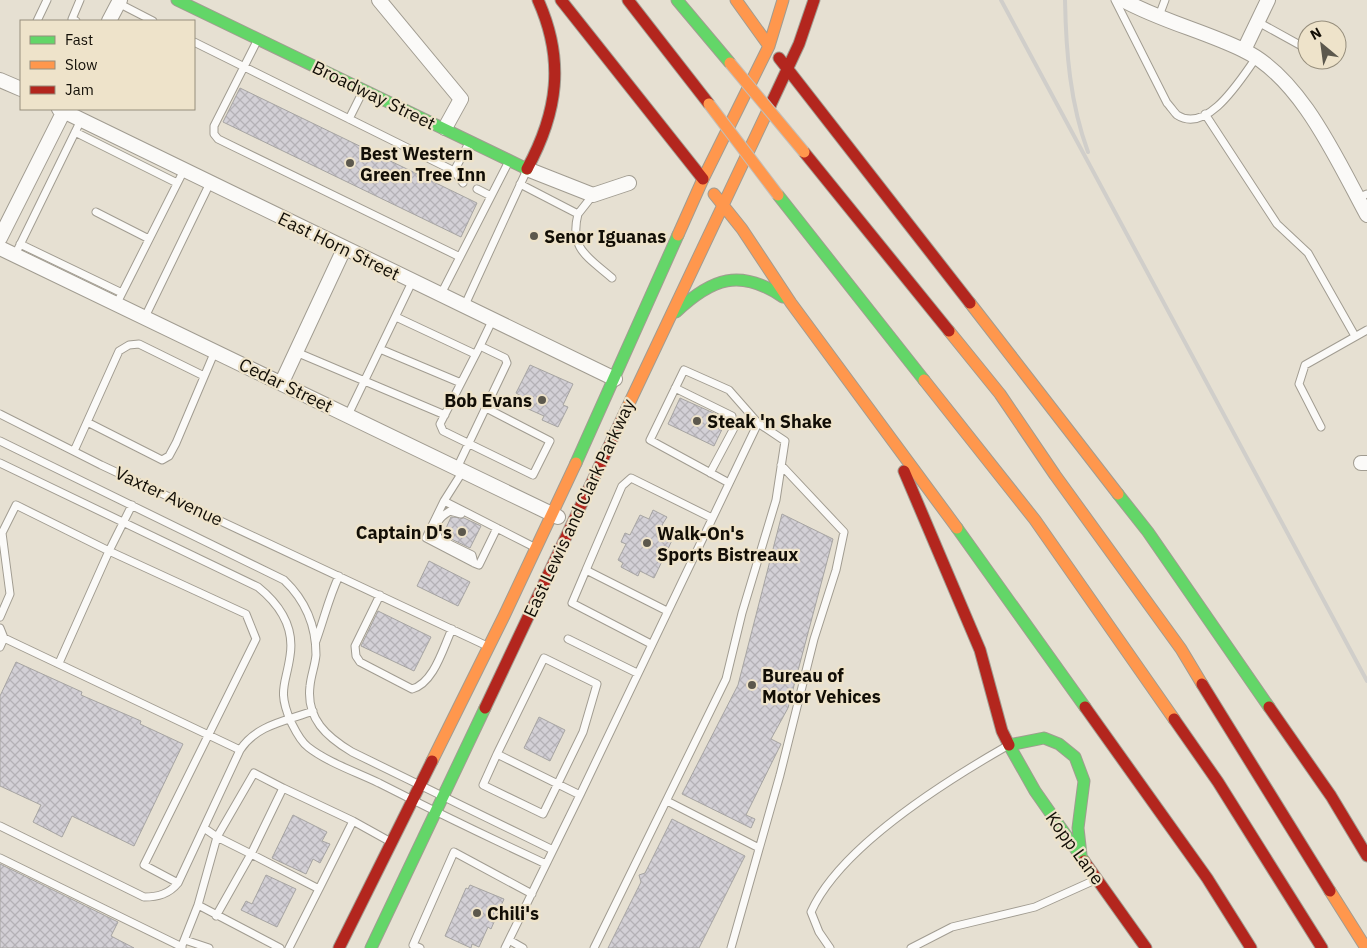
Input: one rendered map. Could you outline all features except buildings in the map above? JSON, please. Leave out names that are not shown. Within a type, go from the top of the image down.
[{"type":"main road","name":"Broadway Street","points":[[177,0],[527,169]]},
{"type":"main road","points":[[527,169],[544,135],[553,104],[556,62],[544,12],[538,0]]},
{"type":"main road","points":[[562,0],[742,229],[791,303],[886,429],[1207,878],[1251,948]]},
{"type":"main road","points":[[628,0],[778,195],[1035,520],[1218,782],[1322,948]]},
{"type":"main road","points":[[677,0],[804,152],[1000,394],[1055,475],[1182,648],[1263,785],[1366,948]]},
{"type":"main road","points":[[686,0],[710,41]]},
{"type":"main road","points":[[736,0],[769,46],[1148,532],[1331,796],[1367,856]]},
{"type":"main road","name":"East Lewis and Clark Parkway","points":[[338,948],[552,514],[615,379],[703,179],[769,46],[783,0]]},
{"type":"main road","name":"East Lewis and Clark Parkway","points":[[371,948],[445,796],[722,204],[788,68],[799,44],[814,0]]},
{"type":"main road","points":[[667,322],[702,289],[718,281],[736,278],[757,281],[791,303]]},
{"type":"main road","name":"Kopp Lane","points":[[886,429],[980,650],[1002,730],[1009,744],[1035,791],[1146,948]]},
{"type":"main road","points":[[1009,744],[1044,738],[1060,744],[1075,757],[1084,782],[1078,828],[1081,855]]},
{"type":"street","points":[[379,0],[461,99],[445,128]]},
{"type":"street","points":[[1123,0],[1146,5],[1159,16],[1250,54],[1275,71],[1316,122],[1362,196],[1367,215]]},
{"type":"street","points":[[1250,54],[1258,22],[1268,0]]},
{"type":"street","points":[[110,20],[119,2]]},
{"type":"street","points":[[0,80],[20,89]]},
{"type":"street","points":[[0,238],[63,110]]},
{"type":"street","name":"East Horn Street","points":[[63,110],[78,126],[180,176],[210,183],[464,308],[615,379]]},
{"type":"street","name":"Broadway Street","points":[[527,169],[592,195]]},
{"type":"street","points":[[592,195],[629,183]]},
{"type":"street","name":"Cedar Street","points":[[0,248],[17,250],[120,298],[144,317],[282,382],[572,524]]},
{"type":"street","points":[[282,382],[344,249]]},
{"type":"lane","points":[[37,20],[46,0]]},
{"type":"lane","points":[[73,20],[80,0]]},
{"type":"lane","points":[[1115,0],[1167,103],[1177,114],[1190,119],[1222,105],[1250,54]]},
{"type":"lane","points":[[1159,16],[1165,0]]},
{"type":"lane","points":[[119,2],[151,20]]},
{"type":"lane","points":[[1258,22],[1297,43]]},
{"type":"lane","points":[[258,39],[214,126],[214,134],[218,139],[460,257]]},
{"type":"lane","points":[[195,43],[454,171],[463,182]]},
{"type":"lane","points":[[348,119],[364,90]]},
{"type":"lane","points":[[1205,114],[1278,224],[1308,253],[1355,336]]},
{"type":"lane","points":[[17,250],[78,126]]},
{"type":"lane","points":[[454,171],[470,141]]},
{"type":"lane","points":[[440,296],[510,160]]},
{"type":"lane","points":[[464,308],[527,169]]},
{"type":"lane","points":[[120,298],[180,176]]},
{"type":"lane","points":[[144,317],[210,183]]},
{"type":"lane","points":[[520,184],[578,214]]},
{"type":"lane","points":[[477,190],[491,196]]},
{"type":"lane","points":[[592,195],[578,214],[574,232],[580,249],[612,278]]},
{"type":"lane","points":[[96,212],[149,239]]},
{"type":"lane","points":[[348,415],[412,282]]},
{"type":"lane","points":[[396,317],[475,354]]},
{"type":"lane","points":[[486,408],[550,440],[533,475],[444,431],[440,424],[492,321]]},
{"type":"lane","points":[[1321,427],[1299,384],[1305,365],[1367,330]]},
{"type":"lane","points":[[74,451],[119,351],[129,345],[139,344],[204,376]]},
{"type":"lane","points":[[480,346],[505,358],[507,363],[469,444],[460,470],[426,538],[479,565],[497,528]]},
{"type":"lane","points":[[380,349],[461,384]]},
{"type":"lane","points":[[87,422],[162,460],[169,456],[176,443],[215,350]]},
{"type":"lane","points":[[296,352],[445,415]]},
{"type":"lane","points":[[594,948],[726,679],[742,613],[776,500],[785,441],[758,423],[729,390],[684,370],[650,440],[729,483]]},
{"type":"lane","points":[[675,388],[732,416],[734,428],[710,472]]},
{"type":"lane","name":"Vaxter Avenue","points":[[0,414],[74,451],[488,646]]},
{"type":"lane","points":[[505,948],[758,423]]},
{"type":"lane","points":[[0,441],[284,580],[307,610],[316,643],[316,657],[309,687],[313,712],[320,726],[330,739],[352,752],[553,850]]},
{"type":"lane","points":[[0,463],[258,587],[282,611],[290,642],[290,658],[282,687],[290,719],[301,740],[311,749],[436,813],[546,864]]},
{"type":"lane","points":[[732,948],[780,775],[814,640],[836,570],[844,532],[781,465]]},
{"type":"lane","points":[[651,644],[572,603],[622,486],[631,478],[712,518]]},
{"type":"lane","points":[[444,501],[536,548]]},
{"type":"lane","points":[[0,617],[10,594],[2,533],[16,505],[109,551],[246,614],[256,639],[144,865],[178,883]]},
{"type":"lane","points":[[58,663],[132,505]]},
{"type":"lane","points":[[474,563],[472,555],[439,539],[436,526],[440,516],[450,511],[482,524],[486,522]]},
{"type":"lane","points":[[586,570],[667,611]]},
{"type":"lane","points":[[316,643],[325,618],[328,599],[339,576]]},
{"type":"lane","points":[[380,595],[355,646],[356,656],[360,662],[412,689],[420,687],[430,677],[452,629]]},
{"type":"lane","points":[[0,628],[2,637],[0,647]]},
{"type":"lane","points":[[2,637],[240,750]]},
{"type":"lane","points":[[568,639],[637,673]]},
{"type":"lane","points":[[544,658],[597,684],[583,732],[543,814],[483,785],[497,754],[544,658]]},
{"type":"lane","points":[[0,826],[144,897],[169,892],[178,883],[240,750],[248,737],[258,730],[313,712]]},
{"type":"lane","points":[[830,948],[819,932],[811,912],[817,899],[860,848],[950,779],[1009,744]]},
{"type":"lane","points":[[497,754],[580,795]]},
{"type":"lane","points":[[183,945],[198,905],[217,837],[254,773],[391,842]]},
{"type":"lane","points":[[216,916],[251,854],[283,788]]},
{"type":"lane","points":[[666,801],[759,848]]},
{"type":"lane","points":[[289,948],[353,822]]},
{"type":"lane","points":[[204,828],[217,837],[319,889]]},
{"type":"lane","points":[[415,947],[454,852],[532,894]]},
{"type":"lane","points":[[0,858],[183,945],[204,947]]},
{"type":"lane","points":[[910,948],[952,927],[1035,907],[1098,879]]},
{"type":"lane","points":[[198,905],[280,948]]},
{"type":"lane","points":[[509,940],[524,948]]},
{"type":"railway","points":[[1001,0],[1367,681]]},
{"type":"railway","points":[[1065,0],[1066,39],[1070,77],[1077,115],[1088,152]]},
{"type":"traffic: fast","points":[[177,0],[527,169]]},
{"type":"traffic: fast","points":[[677,0],[730,63]]},
{"type":"traffic: fast","points":[[778,195],[924,380]]},
{"type":"traffic: fast","points":[[576,463],[678,235]]},
{"type":"traffic: fast","points":[[676,312],[702,291],[727,281],[753,282],[783,297]]},
{"type":"traffic: fast","points":[[1118,494],[1148,532],[1269,707]]},
{"type":"traffic: fast","points":[[957,528],[1085,707]]},
{"type":"traffic: fast","points":[[371,948],[485,708]]},
{"type":"traffic: fast","points":[[1081,855],[1078,828],[1084,781],[1075,757],[1059,744],[1044,738],[1009,745],[1035,791],[1084,861]]},
{"type":"traffic: slow","points":[[736,0],[769,46]]},
{"type":"traffic: slow","points":[[678,235],[703,179],[769,46],[783,0]]},
{"type":"traffic: slow","points":[[730,63],[804,152]]},
{"type":"traffic: slow","points":[[709,104],[778,195]]},
{"type":"traffic: slow","points":[[627,408],[770,106]]},
{"type":"traffic: slow","points":[[714,194],[742,229],[791,303],[957,528]]},
{"type":"traffic: slow","points":[[970,303],[1118,494]]},
{"type":"traffic: slow","points":[[949,331],[1000,394],[1055,475],[1181,649],[1202,684]]},
{"type":"traffic: slow","points":[[924,380],[1035,520],[1174,719]]},
{"type":"traffic: slow","points":[[432,761],[504,616],[576,463]]},
{"type":"traffic: slow","points":[[1330,891],[1366,948]]},
{"type":"traffic: jam","points":[[527,169],[546,127],[554,86],[555,65],[552,44],[547,22],[538,0]]},
{"type":"traffic: jam","points":[[561,0],[703,179]]},
{"type":"traffic: jam","points":[[628,0],[709,104]]},
{"type":"traffic: jam","points":[[770,106],[799,44],[814,0]]},
{"type":"traffic: jam","points":[[779,58],[970,303]]},
{"type":"traffic: jam","points":[[804,152],[949,331]]},
{"type":"traffic: jam","points":[[485,708],[627,408]]},
{"type":"traffic: jam","points":[[904,471],[980,650],[1002,731],[1009,745]]},
{"type":"traffic: jam","points":[[1202,684],[1330,891]]},
{"type":"traffic: jam","points":[[1085,707],[1207,878],[1251,948]]},
{"type":"traffic: jam","points":[[1269,707],[1331,796],[1367,856]]},
{"type":"traffic: jam","points":[[1174,719],[1218,782],[1322,948]]},
{"type":"traffic: jam","points":[[339,948],[432,761]]},
{"type":"traffic: jam","points":[[1084,861],[1146,948]]},
{"type":"place","name":"Best Western Green Tree Inn","points":[[350,163]]},
{"type":"place","name":"Senor Iguanas","points":[[534,236]]},
{"type":"place","name":"Bob Evans","points":[[542,400]]},
{"type":"place","name":"Steak 'n Shake","points":[[697,421]]},
{"type":"place","name":"Captain D's","points":[[462,532]]},
{"type":"place","name":"Walk-On's Sports Bistreaux","points":[[647,543]]},
{"type":"place","name":"Bureau of Motor Vehices","points":[[752,685]]},
{"type":"place","name":"Chili's","points":[[477,913]]}]
